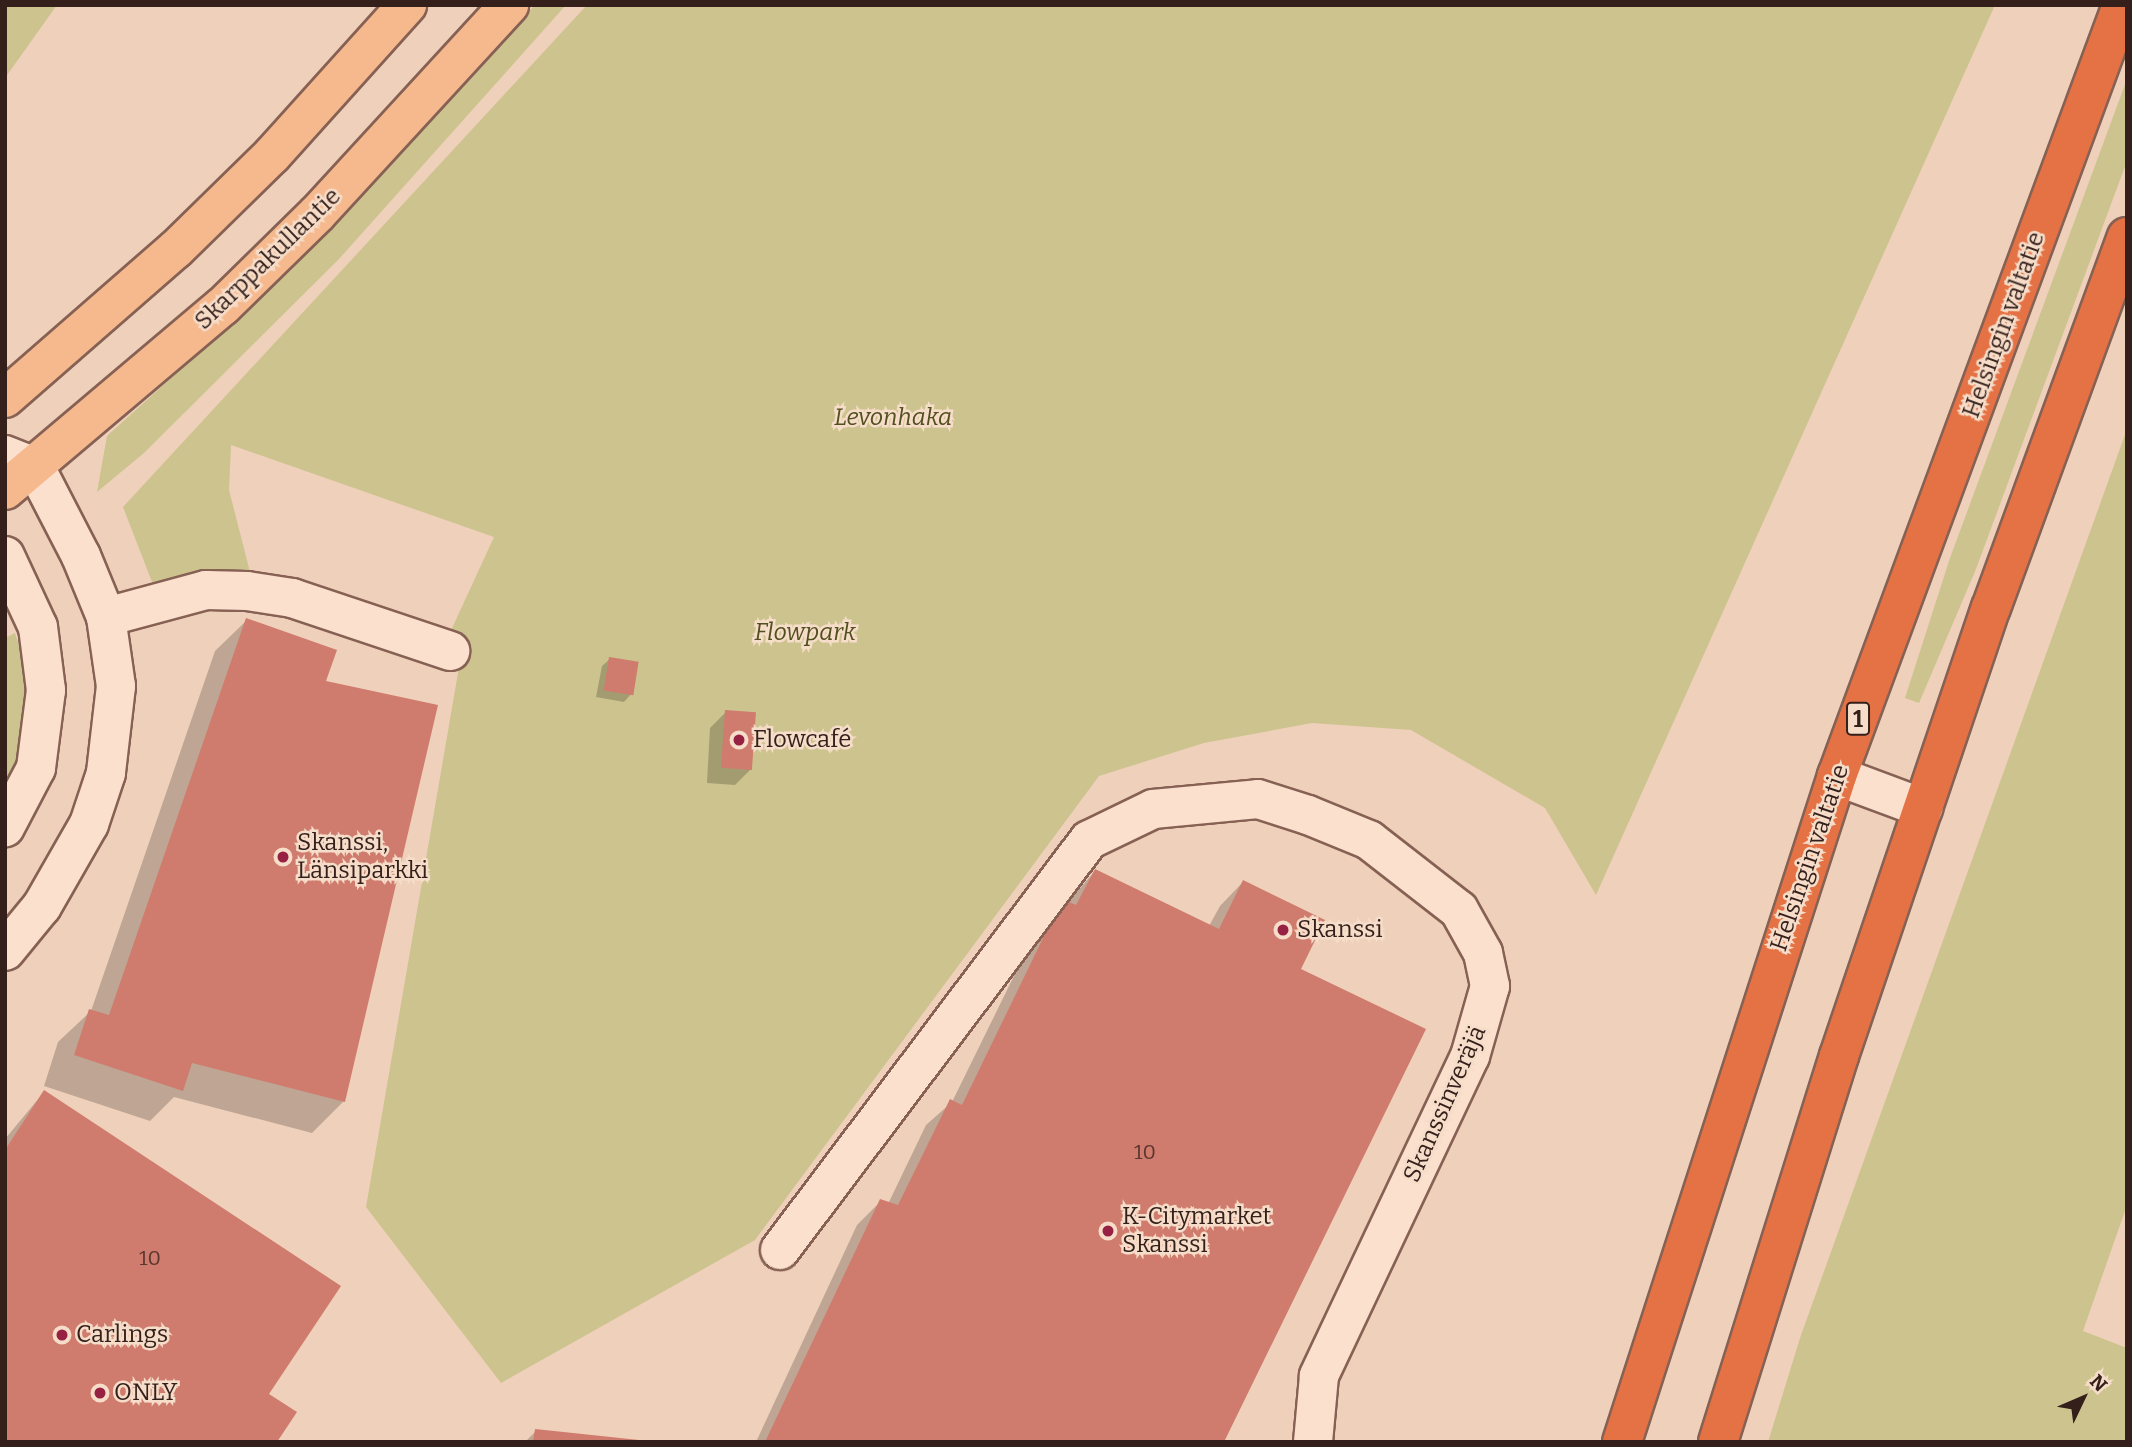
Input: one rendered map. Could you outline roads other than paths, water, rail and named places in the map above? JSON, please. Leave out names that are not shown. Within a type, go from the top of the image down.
[{"type":"highway","name":"Helsingin valtatie","points":[[1622,1442],[1837,776],[2122,5]]},
{"type":"highway","points":[[1718,1442],[1839,1056],[1923,808],[2127,237]]},
{"type":"main road","points":[[5,398],[176,249],[272,155],[407,5]]},
{"type":"main road","name":"Skarppakullantie","points":[[5,490],[20,461],[223,306],[317,214],[509,5]]},
{"type":"street","points":[[5,951],[42,906],[76,850],[100,796],[116,686],[106,617],[20,461]]},
{"type":"street","points":[[5,556],[38,626],[47,690],[36,768],[5,827]]},
{"type":"street","points":[[106,617],[206,590],[247,591],[292,598],[450,651]]},
{"type":"street","points":[[1837,776],[1923,808]]},
{"type":"street","name":"Skanssinveräjä","points":[[780,1250],[1089,840],[1153,809],[1258,799],[1369,840],[1460,910],[1483,953],[1490,986],[1471,1056],[1319,1376],[1313,1442]]},
{"type":"place","name":"Flowcafé","points":[[739,740]]},
{"type":"place","name":"Skanssi, Länsiparkki","points":[[283,857]]},
{"type":"place","name":"Skanssi","points":[[1283,930]]},
{"type":"place","name":"K-Citymarket Skanssi","points":[[1108,1231]]},
{"type":"place","name":"Carlings","points":[[62,1335]]},
{"type":"place","name":"ONLY","points":[[100,1393]]},
{"type":"park label","name":"Levonhaka","points":[[893,418]]},
{"type":"park label","name":"Flowpark","points":[[805,633]]}]
